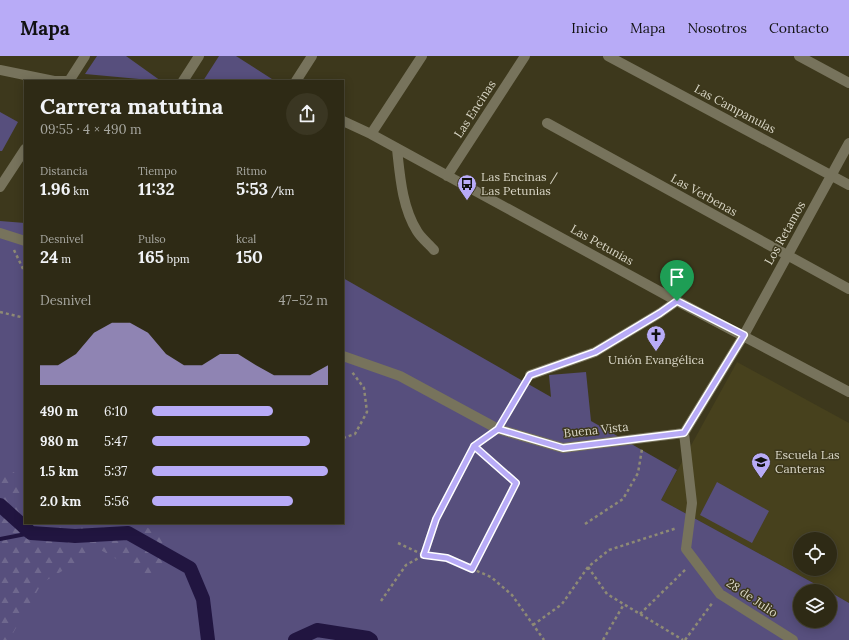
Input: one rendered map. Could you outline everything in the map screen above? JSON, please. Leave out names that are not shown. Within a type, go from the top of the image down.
[{"type":"street","points":[[71,80],[85,56]]},
{"type":"street","points":[[184,80],[199,56]]},
{"type":"street","points":[[297,80],[312,56]]},
{"type":"street","points":[[371,134],[422,56]]},
{"type":"street","name":"Las Encinas","points":[[447,176],[525,56]]},
{"type":"street","name":"Las Campanulas","points":[[608,56],[849,185]]},
{"type":"street","points":[[799,56],[849,83]]},
{"type":"street","points":[[0,70],[49,80]]},
{"type":"street","name":"Las Petunias","points":[[344,121],[371,134],[677,301],[744,335],[849,392]]},
{"type":"street","name":"Las Verbenas","points":[[547,123],[849,289]]},
{"type":"street","name":"Los Retamos","points":[[744,335],[849,143]]},
{"type":"street","points":[[397,149],[402,188],[409,214],[417,232],[434,250]]},
{"type":"street","points":[[1,186],[24,151]]},
{"type":"street","points":[[4,234],[24,241]]},
{"type":"street","points":[[530,375],[595,352],[660,313],[677,301]]},
{"type":"street","points":[[684,433],[744,335]]},
{"type":"street","name":"Buena Vista","points":[[344,356],[400,376],[498,429],[563,448],[684,433]]},
{"type":"street","name":"28 de Julio","points":[[684,433],[692,503],[686,549],[720,594],[793,640]]},
{"type":"path","points":[[4,234],[24,271]]},
{"type":"path","points":[[0,312],[24,318]]},
{"type":"path","points":[[344,438],[354,434],[367,412],[364,388],[351,370]]},
{"type":"path","points":[[382,600],[406,565],[424,555],[436,519],[474,446],[498,429],[530,375]]},
{"type":"path","points":[[585,524],[623,499],[638,473],[643,438]]},
{"type":"path","points":[[472,569],[516,483],[474,446]]},
{"type":"path","points":[[533,625],[562,604],[588,567],[609,550],[689,524]]},
{"type":"path","points":[[398,543],[424,555],[447,558],[491,577],[512,595],[544,640]]},
{"type":"path","points":[[640,614],[695,560]]},
{"type":"path","points":[[588,567],[607,594],[684,640],[720,594]]},
{"type":"path","points":[[603,640],[624,604]]},
{"type":"shaded area","name":"Escuela Las Canteras","points":[[737,362],[849,423],[849,603],[837,596],[837,584],[815,584],[800,576],[837,576],[837,532],[793,532],[793,572],[661,500]]},
{"type":"green space","points":[[97,56],[126,56],[160,80],[150,80],[85,74]]},
{"type":"green space","points":[[219,56],[236,56],[273,80],[204,80]]},
{"type":"green space","points":[[0,112],[18,122],[2,151],[0,151]]},
{"type":"green space","points":[[0,221],[24,223],[24,524],[344,524],[344,279],[551,397],[549,375],[586,372],[591,421],[677,470],[661,500],[793,572],[793,576],[800,576],[815,584],[793,584],[793,628],[837,628],[837,596],[849,603],[849,640],[0,640]]},
{"type":"green space","points":[[0,463],[24,479],[24,524],[136,524],[148,528],[171,541],[163,569],[144,575],[99,549],[42,583],[9,640],[0,640]]},
{"type":"green space","points":[[717,482],[769,511],[752,543],[700,515]]},
{"type":"waterway","points":[[0,505],[31,533],[75,536],[128,533],[190,568],[203,599],[208,640]]},
{"type":"waterway","points":[[0,539],[31,533]]},
{"type":"waterway","points":[[295,640],[317,630],[368,638],[371,640]]},
{"type":"place","name":"Las Encinas / Las Petunias","points":[[467,201]]},
{"type":"place","name":"Unión Evangélica","points":[[656,352]]},
{"type":"place","name":"Escuela Las Canteras","points":[[761,479]]},
{"type":"route","points":[[677,301],[660,313],[595,352],[530,375],[498,429],[474,446],[436,519],[424,555],[447,558],[472,569],[516,483],[474,446],[498,429],[563,448],[684,433],[744,335],[677,301]]}]
